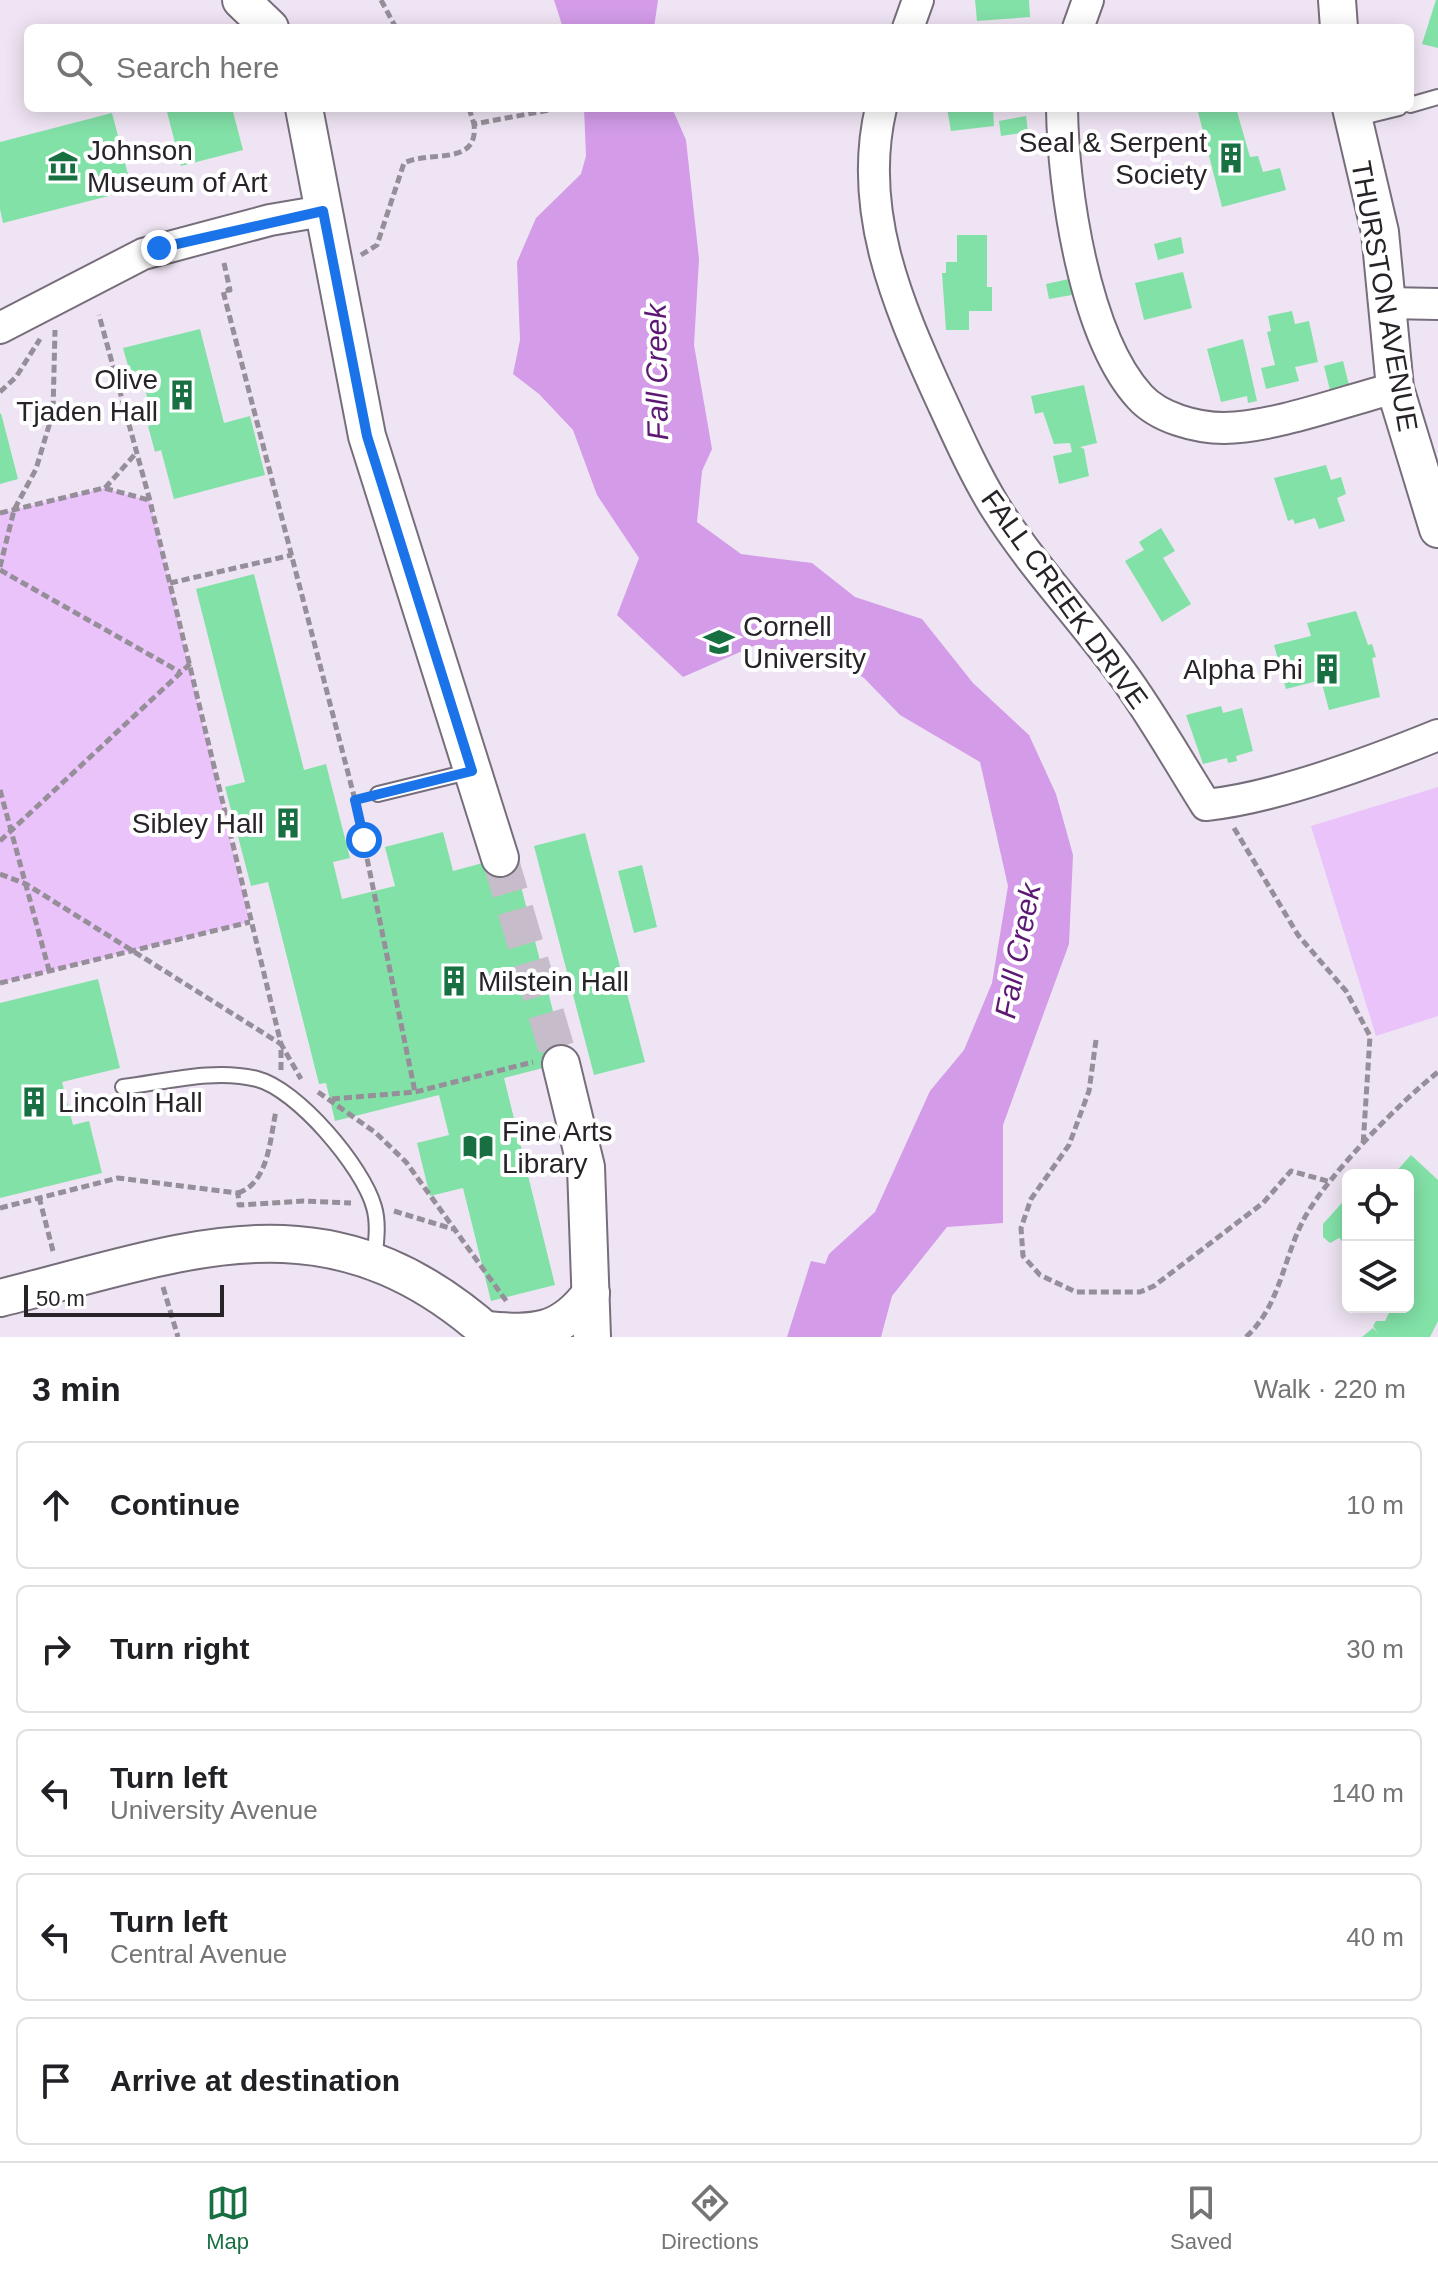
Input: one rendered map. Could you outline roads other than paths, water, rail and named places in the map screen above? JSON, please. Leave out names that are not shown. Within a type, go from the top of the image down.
[{"type":"street","points":[[241,0],[266,24]]},
{"type":"street","points":[[909,24],[918,0]]},
{"type":"street","points":[[1079,24],[1088,0]]},
{"type":"street","points":[[1337,0],[1339,24]]},
{"type":"street","points":[[305,112],[367,436],[500,858]]},
{"type":"street","name":"FALL CREEK DRIVE","points":[[880,112],[873,155],[877,229],[909,328],[967,456],[995,507],[1039,569],[1122,673],[1206,805],[1267,792],[1438,735]]},
{"type":"street","points":[[1062,112],[1063,159],[1078,253],[1106,335],[1141,398],[1165,414],[1192,424],[1222,428],[1275,421],[1395,388]]},
{"type":"street","name":"THURSTON AVENUE","points":[[1353,113],[1380,232],[1395,388],[1435,509]]},
{"type":"street","points":[[0,328],[151,251],[323,211]]},
{"type":"street","points":[[1387,303],[1438,304]]},
{"type":"street","points":[[552,1062],[586,1167],[592,1337]]},
{"type":"street","points":[[0,1298],[222,1246],[308,1244],[374,1262],[433,1292],[490,1334],[551,1328],[577,1312],[591,1293]]},
{"type":"lane","points":[[1414,104],[1438,97]]},
{"type":"lane","points":[[378,794],[472,771]]},
{"type":"lane","points":[[123,1087],[228,1076],[258,1079],[281,1090],[339,1149],[365,1184],[376,1215],[374,1262]]},
{"type":"water","points":[[554,0],[658,0],[655,24],[562,24]]},
{"type":"water","name":"Fall Creek","points":[[584,112],[674,112],[686,140],[699,259],[694,345],[712,449],[702,471],[697,522],[741,554],[812,563],[855,597],[922,619],[973,683],[1029,735],[1056,794],[1073,855],[1069,944],[1003,1125],[1003,1223],[947,1227],[892,1296],[881,1337],[787,1337],[811,1261],[825,1264],[829,1254],[875,1212],[930,1091],[964,1050],[992,983],[1008,886],[980,762],[900,715],[864,678],[841,663],[813,661],[756,645],[683,677],[617,615],[639,558],[597,495],[573,430],[539,394],[513,374],[520,340],[517,262],[536,218],[581,174],[586,156]]},
{"type":"tunnel","points":[[500,858],[561,1064]]},
{"type":"place","name":"Seal & Serpent Society","points":[[1231,158]]},
{"type":"place","name":"Johnson Museum of Art","points":[[63,166]]},
{"type":"place","name":"Olive Tjaden Hall","points":[[182,395]]},
{"type":"place","name":"Cornell University","points":[[719,642]]},
{"type":"place","name":"Alpha Phi","points":[[1327,669]]},
{"type":"place","name":"Sibley Hall","points":[[288,823]]},
{"type":"place","name":"Milstein Hall","points":[[454,981]]},
{"type":"place","name":"Lincoln Hall","points":[[34,1102]]},
{"type":"place","name":"Fine Arts Library","points":[[478,1147]]}]
